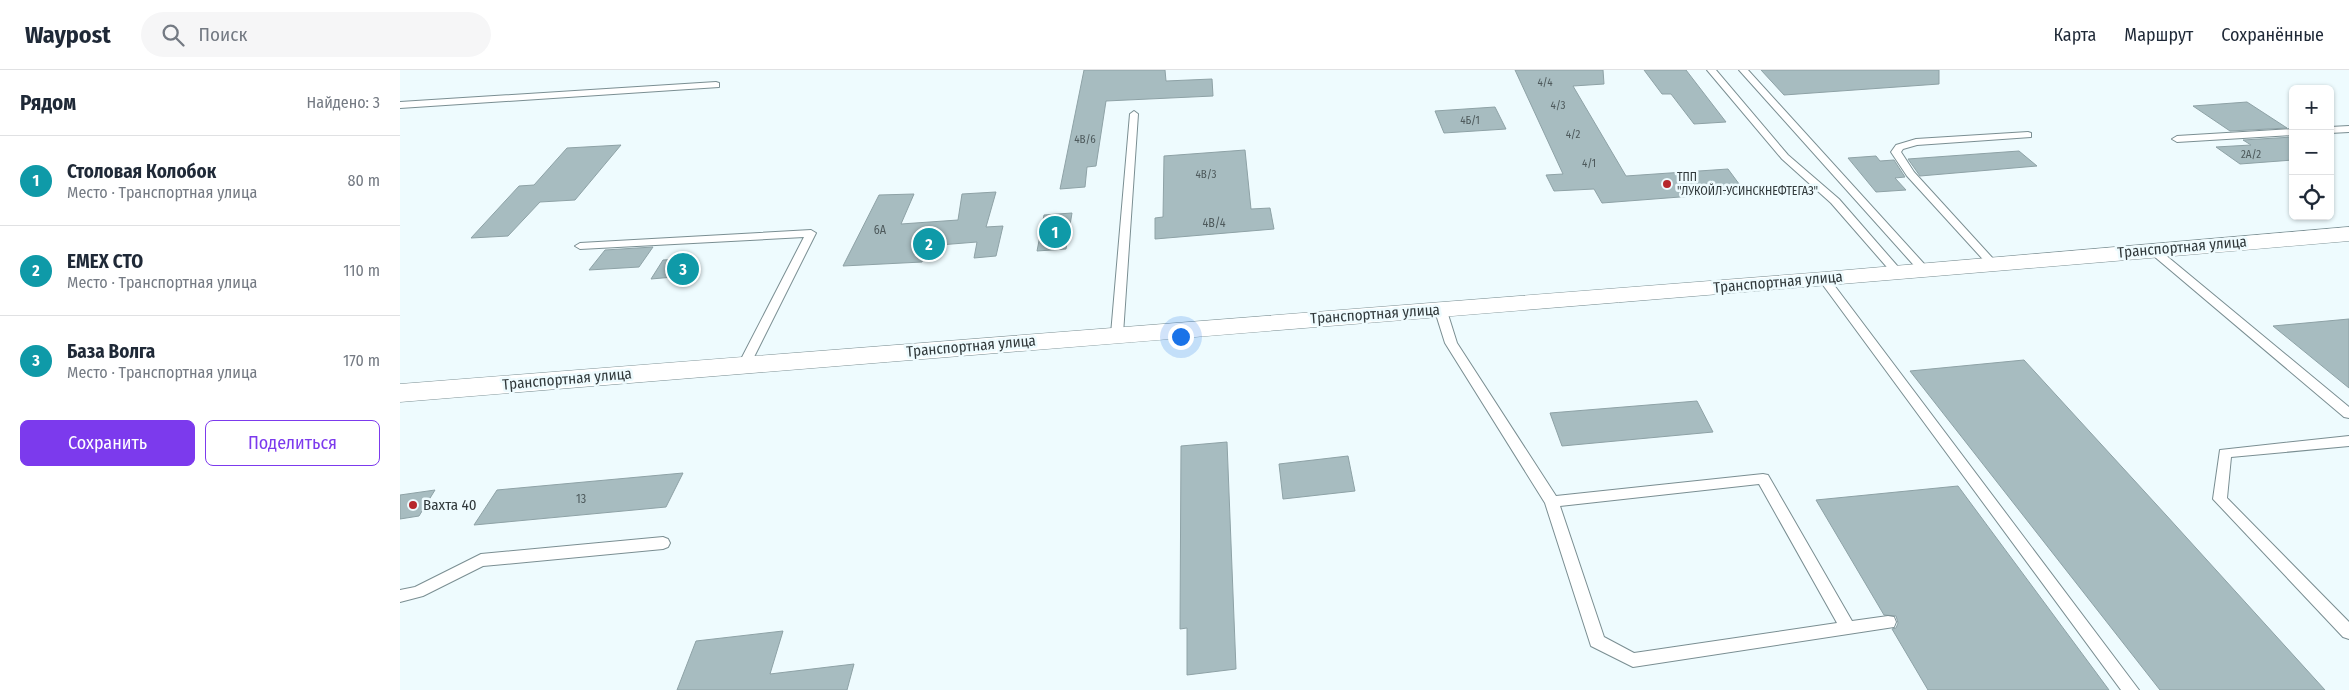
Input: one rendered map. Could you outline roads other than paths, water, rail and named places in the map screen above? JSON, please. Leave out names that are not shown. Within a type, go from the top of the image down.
[{"type":"street","name":"Транспортная улица","points":[[400,393],[1440,308],[1824,279],[1896,271],[2349,234]]},
{"type":"lane","points":[[1711,70],[1784,157],[1835,201],[1896,271]]},
{"type":"lane","points":[[1743,70],[1923,269]]},
{"type":"lane","points":[[400,105],[716,85]]},
{"type":"lane","points":[[1117,334],[1134,114]]},
{"type":"lane","points":[[2334,130],[2349,129]]},
{"type":"lane","points":[[2177,139],[2289,132]]},
{"type":"lane","points":[[1993,264],[1910,174],[1896,152],[1899,147],[1905,144],[1916,142],[2028,136]]},
{"type":"lane","points":[[580,246],[811,233],[744,365]]},
{"type":"lane","points":[[2152,250],[2349,414]]},
{"type":"lane","points":[[1824,279],[2131,690]]},
{"type":"lane","points":[[1440,308],[1450,343],[1552,502],[1598,641],[1633,660],[1888,622]]},
{"type":"lane","points":[[2349,440],[2225,453],[2220,499],[2349,632]]},
{"type":"lane","points":[[1552,502],[1763,479],[1848,628]]},
{"type":"lane","points":[[400,596],[418,592],[482,560],[663,543]]},
{"type":"place","name":"ТПП \"ЛУКОЙЛ-УСИНСКНЕФТЕГАЗ\"","points":[[1667,184]]},
{"type":"place","name":"Столовая Колобок","points":[[1055,232]]},
{"type":"place","name":"EMEX СТО","points":[[929,244]]},
{"type":"place","name":"База Волга","points":[[683,269]]},
{"type":"place","name":"Вахта 40","points":[[413,505]]}]
